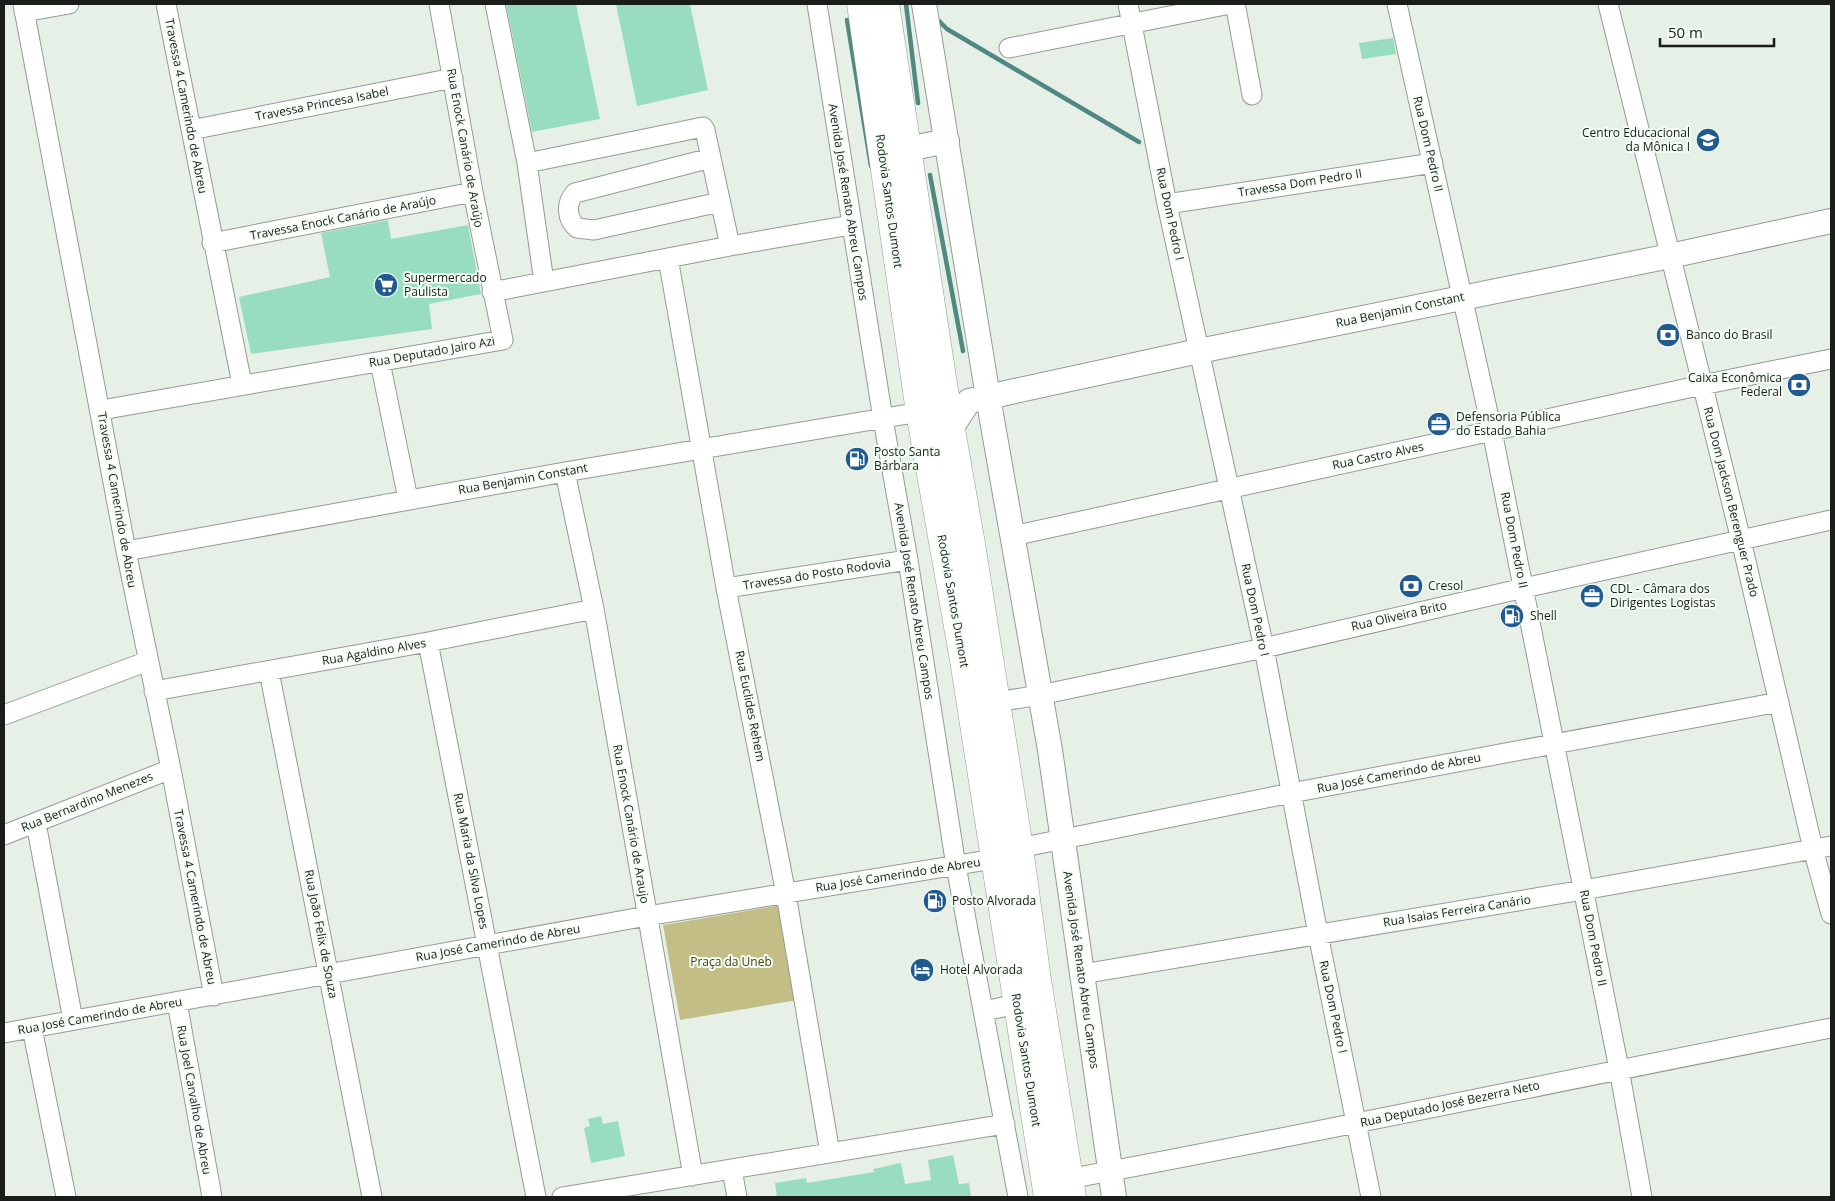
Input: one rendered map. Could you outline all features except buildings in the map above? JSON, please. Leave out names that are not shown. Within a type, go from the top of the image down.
[{"type":"highway","name":"Rodovia Santos Dumont","points":[[861,4],[920,412],[964,660],[1048,1197]]},
{"type":"highway","name":"Rodovia Santos Dumont","points":[[885,4],[943,384],[952,427],[1019,848],[1070,1188]]},
{"type":"main road","name":"Avenida José Renato Abreu Campos","points":[[924,4],[947,141],[979,399],[1013,536],[1040,695],[1114,1197]]},
{"type":"main road","points":[[907,149],[947,141]]},
{"type":"main road","name":"Rua Benjamin Constant","points":[[979,399],[1199,351],[1670,256],[1831,221]]},
{"type":"main road","name":"Rua Benjamin Constant","points":[[943,384],[920,412],[952,427]]},
{"type":"main road","points":[[943,384],[979,399],[952,427]]},
{"type":"street","points":[[23,8],[69,4]]},
{"type":"street","name":"Travessa 4 Camerindo de Abreu","points":[[166,4],[212,243],[242,384]]},
{"type":"street","name":"Rua Enock Canário de Araújo","points":[[439,4],[492,292]]},
{"type":"street","points":[[495,4],[527,163],[544,282]]},
{"type":"street","name":"Avenida José Renato Abreu Campos","points":[[817,4],[956,866],[1018,1197]]},
{"type":"street","name":"Rua Dom Pedro I","points":[[1128,4],[1167,204],[1264,648],[1318,934],[1371,1197]]},
{"type":"street","points":[[1009,48],[1231,4],[1236,8],[1252,95]]},
{"type":"street","name":"Rua Dom Pedro II","points":[[1397,4],[1492,431],[1620,1069],[1642,1197]]},
{"type":"street","name":"Rua Dom Jackson Berenguer Prado","points":[[1608,4],[1779,702],[1822,848],[1831,914]]},
{"type":"street","name":"Travessa 4 Camerindo de Abreu","points":[[23,8],[126,551],[171,769],[214,996]]},
{"type":"street","name":"Travessa Princesa Isabel","points":[[191,130],[453,78]]},
{"type":"street","points":[[527,163],[701,127],[705,130],[730,246]]},
{"type":"street","points":[[711,158],[576,193],[568,204],[568,216],[577,228],[594,230],[720,202]]},
{"type":"street","name":"Travessa Dom Pedro II","points":[[1167,204],[1433,163]]},
{"type":"street","name":"Travessa Enock Canário de Araújo","points":[[212,243],[473,192]]},
{"type":"street","points":[[492,292],[730,246],[852,225]]},
{"type":"street","name":"Rua Euclides Rehem","points":[[668,258],[726,588],[786,894],[830,1153]]},
{"type":"street","name":"Rua Deputado Jairo Azi","points":[[100,410],[503,340],[492,292]]},
{"type":"street","name":"Rua Castro Alves","points":[[1013,536],[1702,385],[1831,359]]},
{"type":"street","points":[[380,362],[408,500]]},
{"type":"street","name":"Rua Benjamin Constant","points":[[126,551],[565,472],[920,412]]},
{"type":"street","name":"Rua Enock Canário de Araujo","points":[[565,472],[594,608],[693,1176]]},
{"type":"street","name":"Rua Oliveira Brito","points":[[996,702],[1040,695],[1264,648],[1831,520]]},
{"type":"street","name":"Travessa do Posto Rodovia","points":[[726,588],[908,560]]},
{"type":"street","name":"Rua Agaldino Alves","points":[[154,691],[428,642],[594,608]]},
{"type":"street","name":"Rua Maria da Silva Lopes","points":[[428,642],[536,1197]]},
{"type":"street","points":[[4,715],[148,661]]},
{"type":"street","name":"Rua João Felix de Souza","points":[[269,671],[372,1197]]},
{"type":"street","name":"Rua José Camerindo de Abreu","points":[[1019,848],[1291,793],[1779,702]]},
{"type":"street","name":"Rua Bernardino Menezes","points":[[4,835],[171,769]]},
{"type":"street","points":[[36,823],[73,1020]]},
{"type":"street","name":"Rua Isaias Ferreira Canário","points":[[1082,974],[1822,848]]},
{"type":"street","name":"Rua José Camerindo de Abreu","points":[[4,1033],[647,916],[994,859]]},
{"type":"street","name":"Rua Joel Carvalho de Abreu","points":[[177,1002],[212,1197]]},
{"type":"street","points":[[984,1011],[1017,1004]]},
{"type":"street","points":[[32,1028],[66,1197]]},
{"type":"street","name":"Rua Deputado José Bezerra Neto","points":[[1070,1188],[1110,1171],[1357,1124],[1620,1069],[1831,1028]]},
{"type":"street","points":[[562,1197],[1005,1124]]},
{"type":"street","points":[[732,1170],[737,1197]]},
{"type":"green space","name":"Praça da Uneb","points":[[781,905],[798,1000],[680,1020],[663,925]]},
{"type":"waterway","points":[[906,4],[918,103]]},
{"type":"waterway","points":[[847,20],[871,166]]},
{"type":"waterway","points":[[939,21],[947,29],[1139,142]]},
{"type":"waterway","points":[[930,175],[963,351]]},
{"type":"place","name":"Centro Educacional da Mônica I","points":[[1708,140]]},
{"type":"place","name":"Supermercado Paulista","points":[[386,285]]},
{"type":"place","name":"Banco do Brasil","points":[[1668,335]]},
{"type":"place","name":"Caixa Econômica Federal","points":[[1799,385]]},
{"type":"place","name":"Defensoria Pública do Estado Bahia","points":[[1439,424]]},
{"type":"place","name":"Posto Santa Bárbara","points":[[857,459]]},
{"type":"place","name":"Cresol","points":[[1411,586]]},
{"type":"place","name":"CDL - Câmara dos Dirigentes Logistas","points":[[1592,596]]},
{"type":"place","name":"Shell","points":[[1512,616]]},
{"type":"place","name":"Posto Alvorada","points":[[935,901]]},
{"type":"place","name":"Hotel Alvorada","points":[[922,970]]}]
